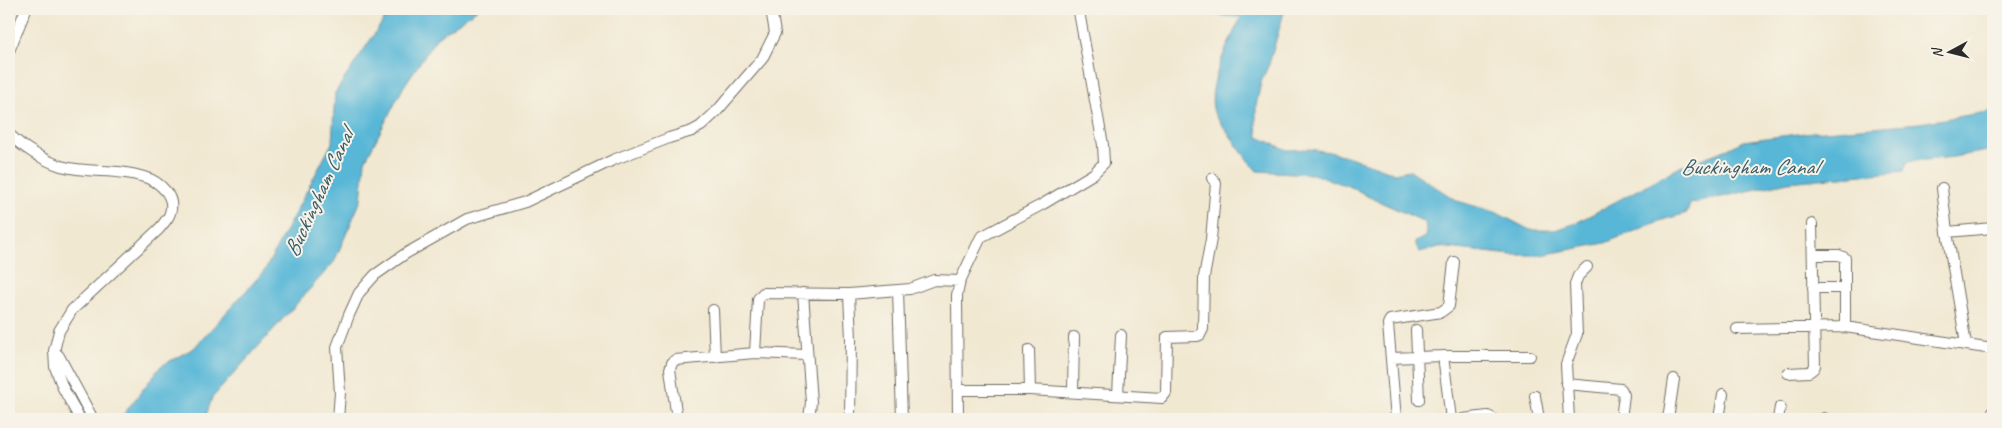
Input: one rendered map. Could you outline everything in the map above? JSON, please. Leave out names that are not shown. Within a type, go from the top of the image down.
[{"type":"street","points":[[9,51],[26,9]]},
{"type":"street","points":[[338,419],[340,393],[337,347],[359,293],[370,279],[405,254],[467,219],[525,202],[614,160],[701,126],[717,111],[762,59],[774,33],[771,9]]},
{"type":"street","points":[[958,419],[957,295],[960,281],[981,237],[1043,204],[1093,174],[1104,163],[1103,145],[1078,12]]},
{"type":"street","points":[[9,134],[28,149],[59,165],[80,170],[145,177],[165,189],[170,199],[170,213],[160,229],[72,310],[59,330],[54,351],[55,367],[63,388],[79,418]]},
{"type":"street","points":[[958,390],[1030,390],[1162,398],[1166,393],[1167,337],[1197,336],[1202,332],[1204,277],[1211,239],[1216,184],[1212,178]]},
{"type":"street","points":[[1942,188],[1947,232],[1966,344]]},
{"type":"street","points":[[1788,373],[1814,370],[1812,224]]},
{"type":"street","points":[[1947,232],[1993,228]]},
{"type":"street","points":[[1813,255],[1839,255],[1845,258],[1845,327]]},
{"type":"street","points":[[1396,419],[1388,324],[1390,320],[1446,310],[1449,306],[1454,262]]},
{"type":"street","points":[[1569,419],[1566,364],[1577,334],[1575,284],[1578,276],[1587,267]]},
{"type":"street","points":[[755,353],[758,299],[763,293],[848,294],[910,289],[934,280],[960,281]]},
{"type":"street","points":[[1813,288],[1844,288]]},
{"type":"street","points":[[898,290],[902,419]]},
{"type":"street","points":[[803,293],[810,402],[809,419]]},
{"type":"street","points":[[848,294],[851,339],[850,419]]},
{"type":"street","points":[[713,310],[715,357]]},
{"type":"street","points":[[1737,329],[1845,327],[1966,344],[1993,350]]},
{"type":"street","points":[[1416,330],[1419,400]]},
{"type":"street","points":[[1118,395],[1121,335]]},
{"type":"street","points":[[1073,392],[1074,338]]},
{"type":"street","points":[[1029,350],[1030,390]]},
{"type":"street","points":[[54,351],[59,356],[93,419]]},
{"type":"street","points":[[677,419],[670,369],[675,360],[755,353],[806,355]]},
{"type":"street","points":[[1443,356],[1452,419]]},
{"type":"street","points":[[1391,358],[1530,356]]},
{"type":"street","points":[[1668,419],[1674,379]]},
{"type":"street","points":[[1566,384],[1621,388],[1624,394],[1621,419]]},
{"type":"street","points":[[1719,419],[1723,394]]},
{"type":"street","points":[[1535,396],[1538,419]]},
{"type":"street","points":[[1778,419],[1780,407]]},
{"type":"street","points":[[1992,419],[1993,412]]},
{"type":"street","points":[[1463,419],[1488,416],[1494,419]]},
{"type":"water","name":"Buckingham Canal","points":[[391,9],[478,9],[437,37],[404,86],[365,161],[361,200],[334,262],[212,398],[205,419],[120,419],[161,366],[194,348],[265,270],[332,143],[335,93]]},
{"type":"water","name":"Buckingham Canal","points":[[1246,9],[1285,9],[1269,64],[1261,82],[1256,106],[1258,137],[1287,150],[1309,149],[1329,152],[1347,156],[1394,173],[1410,170],[1457,201],[1495,212],[1530,230],[1555,230],[1574,224],[1682,166],[1728,149],[1743,141],[1813,132],[1920,123],[1993,111],[1993,150],[1907,162],[1904,171],[1788,182],[1690,204],[1687,213],[1662,220],[1605,243],[1541,255],[1512,255],[1439,247],[1419,252],[1415,242],[1427,236],[1425,222],[1367,196],[1354,188],[1313,174],[1257,171],[1215,115],[1212,104],[1216,76],[1227,46]]},
{"type":"waterway","points":[[1185,9],[1252,15]]}]
